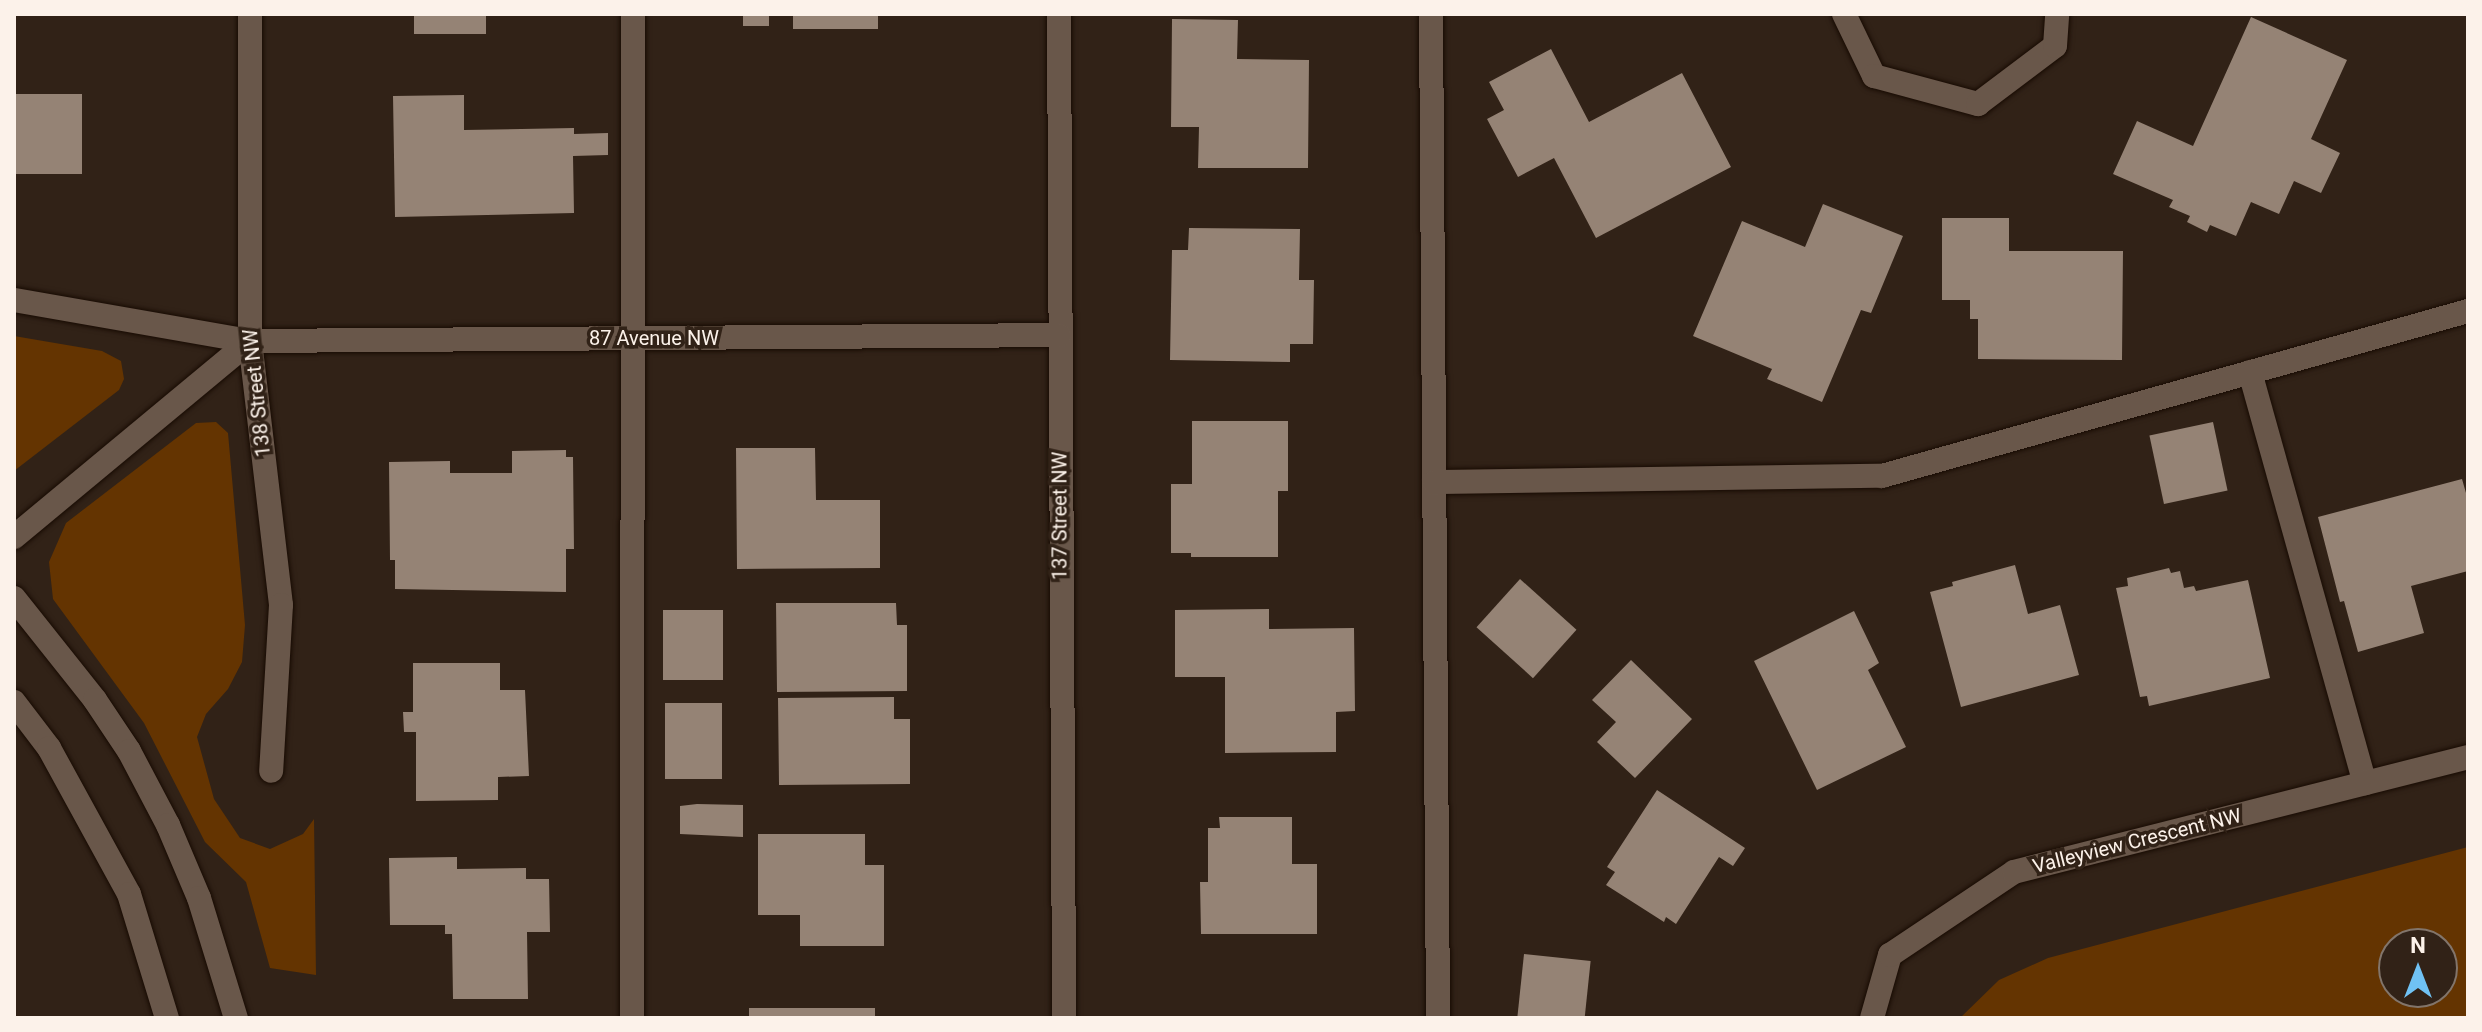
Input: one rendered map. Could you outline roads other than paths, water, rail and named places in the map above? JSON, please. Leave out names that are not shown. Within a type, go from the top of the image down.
[{"type":"street","name":"138 Street NW","points":[[250,14],[250,341],[281,605],[271,771]]},
{"type":"street","points":[[632,1018],[633,14]]},
{"type":"street","name":"137 Street NW","points":[[1059,14],[1064,1018]]},
{"type":"street","points":[[1431,14],[1438,1018]]},
{"type":"street","points":[[1844,14],[1874,76],[1978,104],[2055,46],[2057,14]]},
{"type":"street","name":"87 Avenue NW","points":[[14,300],[250,341],[1059,335]]},
{"type":"street","points":[[1434,482],[1882,476],[2468,311]]},
{"type":"street","points":[[14,537],[250,341]]},
{"type":"street","points":[[2250,372],[2365,783]]},
{"type":"street","points":[[14,598],[95,700],[135,763],[168,825],[199,898],[236,1018]]},
{"type":"street","points":[[14,702],[49,748],[129,894],[167,1018]]},
{"type":"street","name":"Valleyview Crescent NW","points":[[1872,1018],[1890,955],[2014,872],[2468,757]]}]
